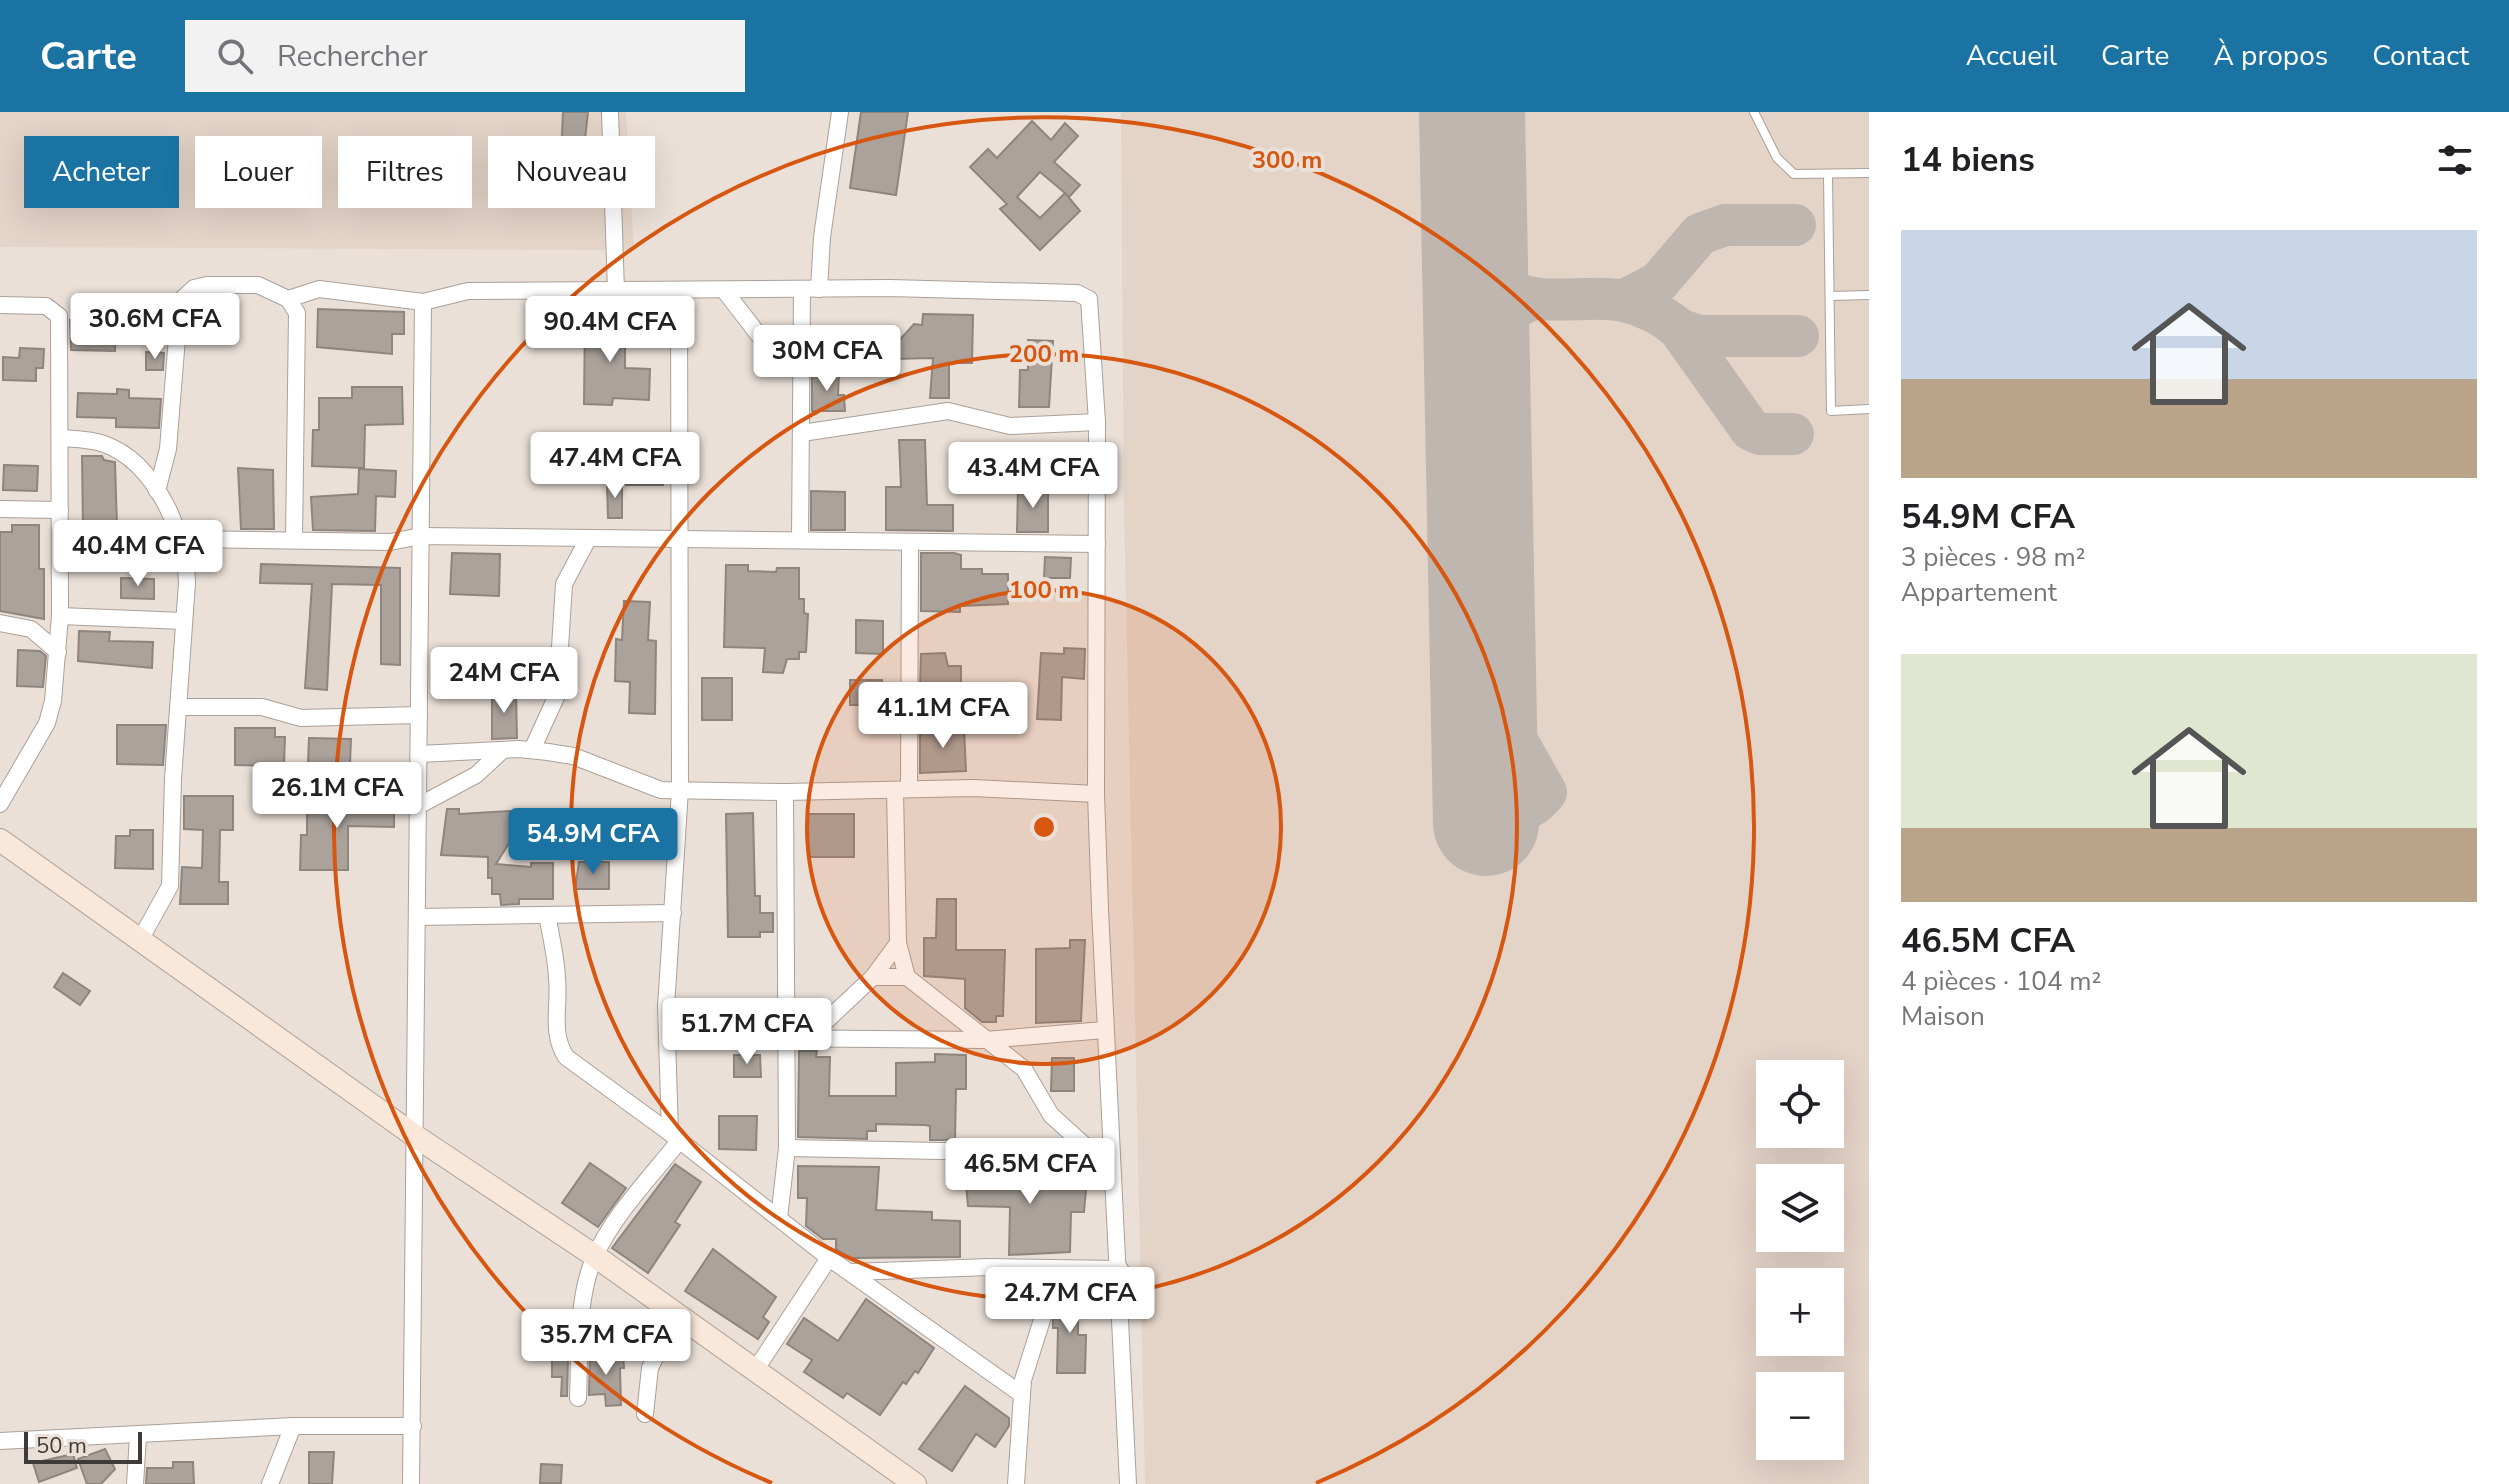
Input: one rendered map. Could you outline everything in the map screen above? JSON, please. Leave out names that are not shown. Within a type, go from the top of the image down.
[{"type":"street","points":[[610,112],[616,291]]},
{"type":"street","points":[[800,540],[801,352],[840,112]]},
{"type":"street","points":[[157,491],[168,449],[180,301],[194,288],[207,285],[258,285],[288,299],[297,313],[294,540]]},
{"type":"street","points":[[288,299],[319,289],[358,291],[423,302],[468,291],[811,289],[1084,295],[1093,313],[1097,422],[1096,794],[1104,1030],[1120,1269],[1128,1484]]},
{"type":"street","points":[[578,1398],[581,1321],[595,1256],[674,1137],[666,1007],[680,790],[677,541],[679,290]]},
{"type":"street","points":[[724,290],[768,347],[801,352]]},
{"type":"street","points":[[411,1484],[423,302]]},
{"type":"street","points":[[0,305],[46,306],[59,316],[61,438],[60,616],[51,713],[0,804]]},
{"type":"street","points":[[802,433],[948,411],[1010,426],[1097,422]]},
{"type":"street","points":[[61,438],[108,445],[136,466],[157,491],[183,539],[187,562],[170,886],[140,940]]},
{"type":"street","points":[[0,509],[60,510]]},
{"type":"street","points":[[183,539],[390,542],[421,536],[1097,544]]},
{"type":"street","points":[[532,750],[544,730],[557,695],[564,584],[588,539]]},
{"type":"street","points":[[910,544],[898,943],[907,977],[1024,1069],[1051,1115],[1094,1154]]},
{"type":"street","points":[[60,616],[184,621]]},
{"type":"street","points":[[0,623],[31,629],[58,652]]},
{"type":"street","points":[[179,707],[262,707],[310,718],[419,715]]},
{"type":"street","points":[[418,806],[476,775],[503,750]]},
{"type":"street","points":[[419,754],[532,750],[573,756],[645,785],[680,790],[1096,794]]},
{"type":"street","points":[[779,1218],[787,1148],[785,792]]},
{"type":"street","points":[[0,840],[415,1136],[595,1256],[675,1316],[756,1369],[915,1484]]},
{"type":"street","points":[[417,917],[673,913]]},
{"type":"street","points":[[547,915],[557,973],[559,1002],[555,1028],[558,1045],[580,1069],[674,1137],[829,1258],[1021,1394]]},
{"type":"street","points":[[808,1038],[873,977],[898,943]]},
{"type":"street","points":[[873,977],[907,977]]},
{"type":"street","points":[[833,1014],[868,1038]]},
{"type":"street","points":[[668,1037],[985,1040],[1104,1030]]},
{"type":"street","points":[[787,1148],[1113,1153]]},
{"type":"street","points":[[756,1369],[829,1258]]},
{"type":"street","points":[[852,1272],[989,1267],[1120,1269]]},
{"type":"street","points":[[1016,1484],[1021,1394],[1058,1269]]},
{"type":"street","points":[[645,1414],[650,1368],[675,1316]]},
{"type":"street","points":[[0,1441],[138,1437],[293,1426],[413,1426]]},
{"type":"street","points":[[270,1484],[293,1426]]},
{"type":"street","points":[[135,1484],[138,1437]]},
{"type":"lane","points":[[1754,112],[1777,158],[1794,174],[1869,173]]},
{"type":"lane","points":[[1828,175],[1831,411],[1869,409]]},
{"type":"lane","points":[[1830,296],[1869,295]]},
{"type":"shaded area","points":[[0,112],[626,112],[627,136],[488,136],[488,208],[632,208],[634,250],[0,247]]},
{"type":"shaded area","points":[[1121,112],[1869,112],[1869,1484],[1145,1484],[1124,509]]},
{"type":"building","points":[[563,112],[588,112],[585,136],[562,136]]},
{"type":"building","points":[[861,112],[908,112],[896,195],[850,188]]},
{"type":"building","points":[[1032,121],[1051,140],[1065,123],[1078,136],[1054,162],[1080,185],[1069,197],[1065,193],[1080,211],[1040,250],[1000,209],[1007,204],[970,167],[988,149],[997,158]],"holes":[[[1040,172],[1065,193],[1040,218],[1017,197]]]},
{"type":"building","points":[[77,308],[116,313],[115,351],[71,350],[70,320],[77,321]]},
{"type":"building","points":[[191,308],[231,309],[231,343],[190,342]]},
{"type":"building","points":[[318,309],[404,312],[404,334],[392,334],[392,354],[317,347]]},
{"type":"building","points":[[923,314],[973,315],[972,363],[949,363],[949,398],[930,398],[933,358],[894,359],[893,347],[914,324],[922,325]]},
{"type":"building","points":[[585,316],[625,316],[625,368],[650,369],[649,400],[613,398],[612,405],[584,404]]},
{"type":"building","points":[[843,333],[860,333],[859,361],[843,361]]},
{"type":"building","points":[[1028,340],[1053,341],[1049,407],[1019,407],[1020,370],[1028,370]]},
{"type":"building","points":[[20,348],[44,349],[43,368],[36,368],[36,381],[3,380],[3,357],[19,358]]},
{"type":"building","points":[[146,352],[164,353],[163,370],[146,370]]},
{"type":"building","points":[[812,373],[839,373],[838,395],[844,395],[845,411],[812,411]]},
{"type":"building","points":[[352,387],[402,387],[403,424],[365,425],[364,468],[312,466],[313,430],[319,430],[319,398],[352,398]]},
{"type":"building","points":[[117,389],[129,390],[129,398],[161,399],[159,428],[116,427],[116,418],[77,417],[78,393],[117,394]]},
{"type":"building","points":[[640,438],[663,438],[663,485],[626,485],[626,447],[640,447]]},
{"type":"building","points":[[899,440],[925,440],[927,505],[953,505],[953,531],[886,530],[886,487],[901,487]]},
{"type":"building","points":[[1013,450],[1013,484],[976,486],[976,458],[998,457],[998,451]]},
{"type":"building","points":[[82,456],[102,456],[104,460],[115,462],[118,560],[76,554],[78,528],[83,528]]},
{"type":"building","points":[[4,465],[38,466],[37,491],[3,490]]},
{"type":"building","points":[[238,468],[273,470],[274,529],[241,529]]},
{"type":"building","points":[[359,469],[396,471],[395,497],[376,496],[375,531],[313,530],[311,497],[358,494]]},
{"type":"building","points":[[607,483],[622,483],[622,518],[608,518]]},
{"type":"building","points":[[1018,487],[1048,487],[1048,532],[1017,532]]},
{"type":"building","points":[[811,491],[845,492],[845,530],[811,530]]},
{"type":"building","points":[[12,525],[39,525],[39,569],[44,569],[44,619],[0,611],[0,532],[12,532]]},
{"type":"building","points":[[452,553],[500,554],[499,596],[450,594]]},
{"type":"building","points":[[921,553],[954,553],[961,555],[961,569],[982,569],[982,574],[1008,574],[1008,604],[960,606],[960,612],[921,611]]},
{"type":"building","points":[[1045,557],[1071,558],[1070,578],[1044,578]]},
{"type":"building","points":[[261,564],[400,568],[400,665],[381,664],[381,585],[332,584],[327,690],[305,688],[312,584],[260,583]]},
{"type":"building","points":[[726,565],[748,565],[748,571],[776,572],[777,568],[799,568],[799,599],[804,599],[804,613],[808,614],[806,652],[799,652],[799,659],[787,659],[783,673],[763,672],[765,648],[724,647]]},
{"type":"building","points":[[121,578],[154,579],[154,599],[121,598]]},
{"type":"building","points":[[624,601],[650,602],[648,640],[656,641],[655,714],[629,713],[630,682],[615,681],[616,639],[622,640]]},
{"type":"building","points":[[856,620],[883,621],[883,654],[856,653]]},
{"type":"building","points":[[79,631],[110,632],[109,641],[153,642],[152,668],[78,661]]},
{"type":"building","points":[[1064,648],[1085,649],[1084,679],[1062,677],[1061,720],[1037,719],[1041,653],[1064,654]]},
{"type":"building","points":[[18,650],[40,651],[46,656],[43,687],[17,686]]},
{"type":"building","points":[[945,653],[948,666],[961,666],[961,686],[920,686],[921,654]]},
{"type":"building","points":[[702,678],[732,678],[732,720],[702,720]]},
{"type":"building","points":[[850,680],[882,680],[882,705],[850,705]]},
{"type":"building","points":[[492,691],[516,691],[517,738],[492,739]]},
{"type":"building","points":[[117,725],[166,725],[163,765],[117,764]]},
{"type":"building","points":[[964,727],[966,771],[920,773],[920,729]]},
{"type":"building","points":[[235,728],[275,728],[275,737],[285,737],[284,766],[235,765]]},
{"type":"building","points":[[309,738],[351,739],[350,764],[308,764]]},
{"type":"building","points":[[184,796],[233,796],[233,830],[220,830],[219,882],[228,882],[228,904],[180,904],[182,867],[202,868],[203,830],[184,829]]},
{"type":"building","points":[[307,798],[372,800],[372,807],[394,808],[394,827],[348,826],[348,870],[300,870],[301,835],[307,835]]},
{"type":"building","points":[[447,809],[459,809],[459,814],[510,811],[511,840],[496,864],[531,867],[531,863],[553,863],[553,899],[519,899],[519,904],[501,905],[500,894],[492,894],[488,857],[441,855]]},
{"type":"building","points":[[753,813],[755,896],[760,896],[760,913],[773,913],[773,932],[760,932],[760,937],[728,937],[726,814]]},
{"type":"building","points":[[610,814],[656,817],[654,852],[608,848]]},
{"type":"building","points":[[808,814],[854,814],[854,857],[808,857]]},
{"type":"building","points":[[130,830],[153,830],[153,869],[115,868],[116,836],[130,836]]},
{"type":"building","points":[[579,862],[609,862],[609,889],[575,889]]},
{"type":"building","points":[[937,899],[956,899],[956,950],[1005,950],[1003,1016],[996,1016],[996,1022],[982,1022],[965,1008],[965,979],[924,976],[924,938],[936,938]]},
{"type":"building","points":[[1070,940],[1085,940],[1081,1021],[1036,1023],[1036,949],[1070,948]]},
{"type":"building","points":[[63,973],[90,991],[80,1005],[54,987]]},
{"type":"building","points":[[799,1051],[817,1051],[816,1057],[830,1057],[829,1096],[896,1096],[896,1063],[935,1062],[935,1054],[966,1055],[966,1089],[956,1089],[955,1140],[930,1140],[930,1126],[876,1124],[876,1131],[867,1131],[867,1139],[798,1137]]},
{"type":"building","points":[[734,1055],[760,1055],[761,1077],[734,1077]]},
{"type":"building","points":[[1052,1058],[1074,1058],[1074,1091],[1051,1091]]},
{"type":"building","points":[[719,1116],[757,1116],[756,1150],[719,1149]]},
{"type":"building","points":[[590,1163],[626,1188],[598,1227],[562,1203]]},
{"type":"building","points":[[964,1163],[1004,1167],[1003,1177],[1037,1177],[1036,1188],[1062,1188],[1062,1167],[1088,1168],[1084,1212],[1071,1212],[1070,1252],[1009,1255],[1010,1207],[968,1206]]},
{"type":"building","points":[[675,1164],[701,1182],[675,1222],[680,1225],[648,1273],[612,1248]]},
{"type":"building","points":[[798,1166],[879,1167],[876,1210],[932,1212],[932,1220],[960,1221],[960,1257],[850,1258],[836,1249],[836,1239],[823,1239],[806,1226],[807,1198],[798,1198]]},
{"type":"building","points":[[713,1249],[776,1297],[763,1317],[769,1322],[758,1339],[685,1291]]},
{"type":"building","points":[[1063,1289],[1078,1289],[1078,1335],[1086,1335],[1085,1373],[1057,1373],[1058,1328],[1053,1328],[1053,1320]]},
{"type":"building","points":[[866,1299],[934,1348],[918,1373],[915,1371],[906,1384],[903,1382],[880,1415],[847,1393],[843,1398],[804,1372],[812,1360],[787,1344],[804,1318],[838,1341]]},
{"type":"building","points":[[590,1353],[623,1354],[624,1368],[620,1368],[621,1405],[606,1406],[605,1394],[589,1395]]},
{"type":"building","points":[[552,1360],[568,1360],[567,1396],[561,1396],[562,1377],[552,1377]]},
{"type":"building","points":[[965,1386],[1009,1418],[1009,1426],[995,1447],[976,1434],[952,1471],[919,1449]]},
{"type":"building","points":[[105,1449],[115,1469],[101,1484],[87,1484],[78,1459]]},
{"type":"building","points":[[309,1452],[334,1452],[332,1484],[309,1484]]},
{"type":"building","points":[[73,1454],[77,1468],[39,1482],[33,1463]]},
{"type":"building","points":[[173,1462],[193,1462],[194,1484],[146,1484],[147,1468],[173,1468]]},
{"type":"building","points":[[541,1464],[562,1465],[561,1483],[540,1483]]},
{"type":"taxiway","points":[[1623,301],[1658,283],[1700,234],[1725,225],[1795,225]]},
{"type":"taxiway","points":[[1475,248],[1494,279],[1517,294],[1547,299],[1624,301],[1660,316],[1679,329],[1751,430],[1760,434],[1793,434]]},
{"type":"taxiway","points":[[1477,360],[1485,337],[1496,322],[1533,299]]},
{"type":"taxiway","points":[[1679,329],[1698,336],[1798,336]]},
{"type":"taxiway","points":[[1483,681],[1546,792],[1533,804],[1519,811],[1503,813],[1477,803],[1468,792],[1463,778],[1465,760],[1484,727]]},
{"type":"runway","points":[[1472,112],[1486,823]]}]
